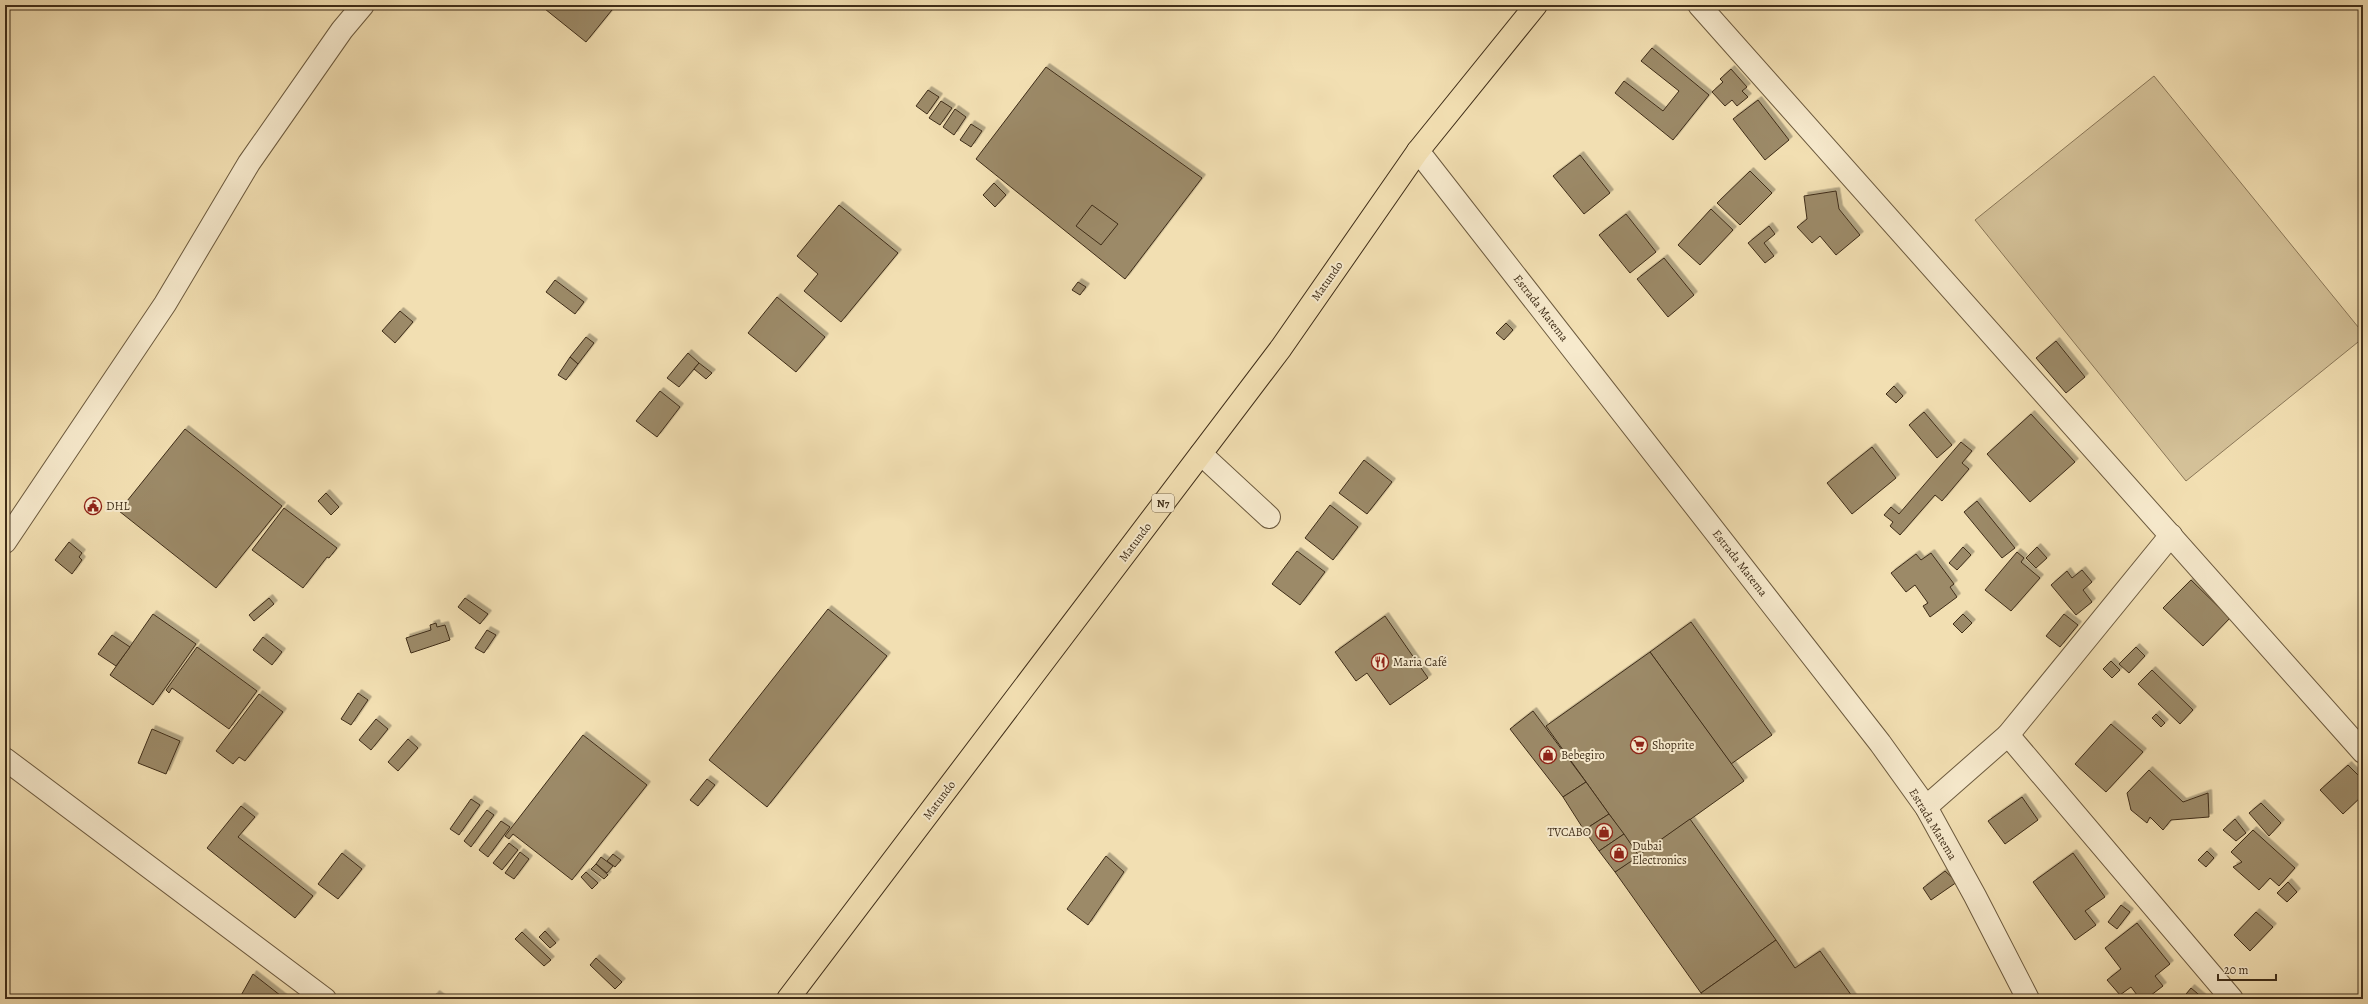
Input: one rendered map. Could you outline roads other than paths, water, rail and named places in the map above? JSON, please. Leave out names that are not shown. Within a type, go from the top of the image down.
[{"type":"main road","name":"Matundo","points":[[788,999],[1281,348],[1418,151],[1536,5]]},
{"type":"street","points":[[5,542],[165,304],[250,163],[342,30],[363,5]]},
{"type":"street","points":[[1699,5],[2363,752]]},
{"type":"street","name":"Estrada Matema","points":[[1418,151],[1880,743],[1926,807],[1975,896],[2028,999]]},
{"type":"street","points":[[1200,454],[1268,517]]},
{"type":"street","points":[[1926,807],[2008,735],[2171,535]]},
{"type":"street","points":[[2008,735],[2232,999]]},
{"type":"street","points":[[5,759],[325,999]]},
{"type":"place","name":"DHL","points":[[93,506]]},
{"type":"place","name":"Maria Café","points":[[1380,662]]},
{"type":"place","name":"Shoprite","points":[[1639,745]]},
{"type":"place","name":"Bebegiro","points":[[1548,755]]},
{"type":"place","name":"TVCABO","points":[[1604,832]]},
{"type":"place","name":"Dubai Electronics","points":[[1619,853]]}]
